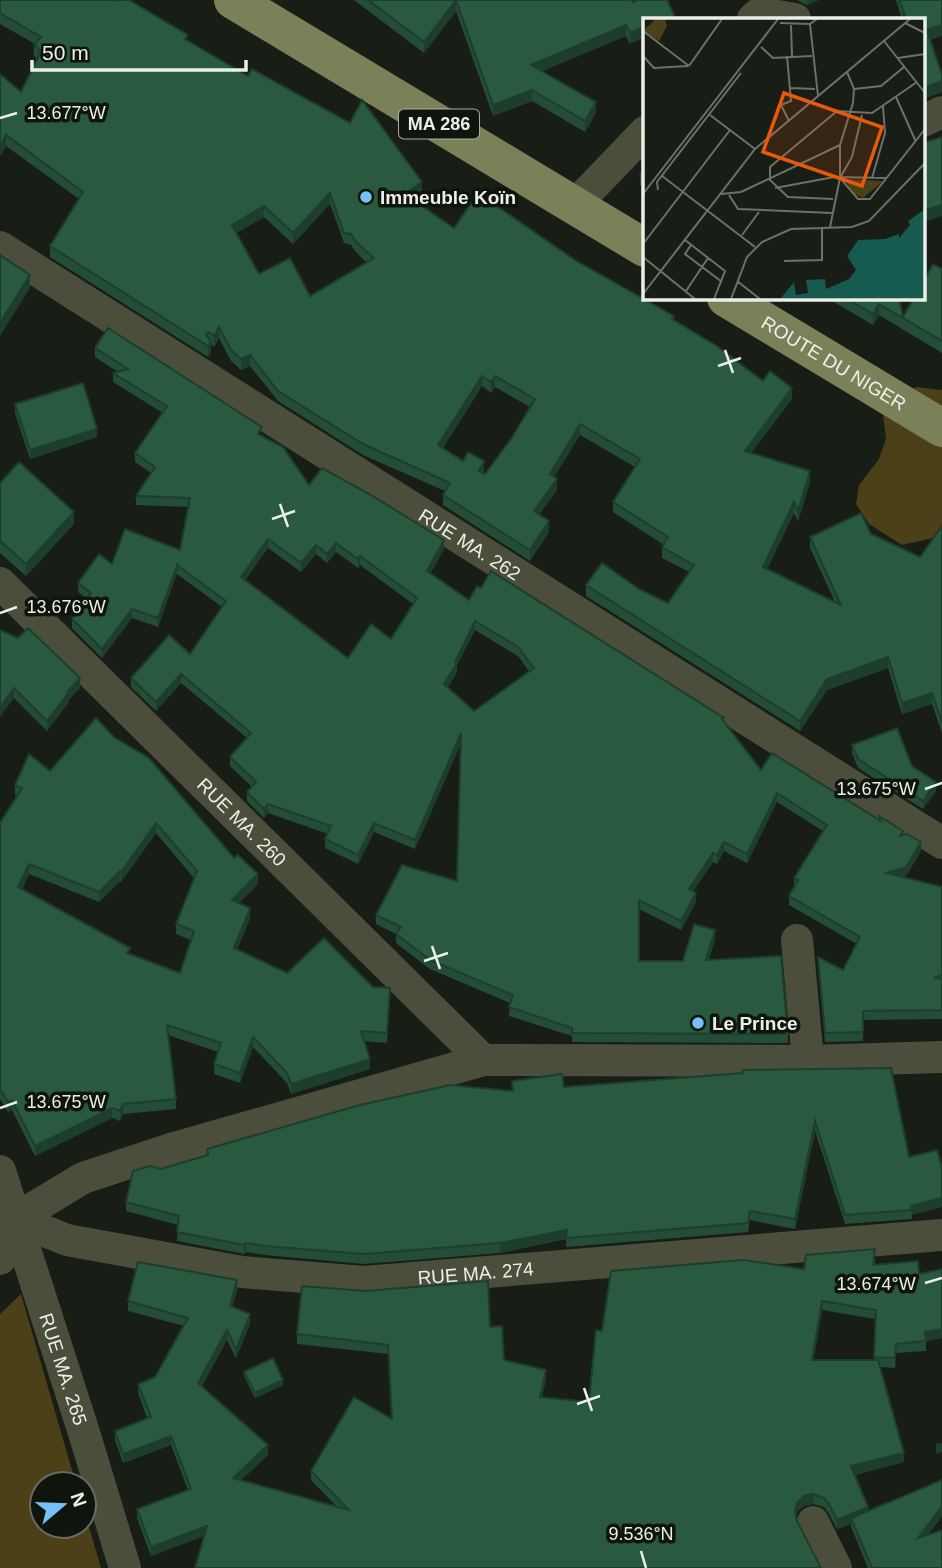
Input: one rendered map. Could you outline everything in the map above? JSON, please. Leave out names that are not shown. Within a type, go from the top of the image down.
[{"type":"main road","name":"MA 286","points":[[233,0],[643,247]]},
{"type":"main road","name":"ROUTE DU NIGER","points":[[728,299],[942,428]]},
{"type":"street","points":[[756,11],[790,18]]},
{"type":"street","points":[[925,120],[942,112]]},
{"type":"street","points":[[574,206],[643,134]]},
{"type":"street","name":"RUE MA. 262","points":[[0,247],[942,843]]},
{"type":"street","name":"RUE MA. 260","points":[[0,583],[483,1060]]},
{"type":"street","points":[[797,940],[808,1061]]},
{"type":"street","points":[[0,1259],[7,1217],[83,1178],[171,1149],[483,1060],[808,1061],[942,1057]]},
{"type":"street","name":"RUE MA. 265","points":[[0,1171],[7,1217],[85,1436],[125,1568]]},
{"type":"street","name":"RUE MA. 274","points":[[7,1217],[67,1240],[242,1272],[365,1282],[942,1234]]},
{"type":"street","points":[[813,1522],[836,1568]]},
{"type":"shaded area","points":[[916,387],[942,390],[942,536],[902,545],[869,524],[856,504],[859,485],[879,459],[886,439],[883,414]]},
{"type":"shaded area","points":[[21,1294],[72,1470],[28,1470],[28,1540],[93,1540],[101,1568],[0,1568],[0,1314]]},
{"type":"building","points":[[0,0],[129,0],[188,35],[185,39],[248,76],[252,69],[350,123],[362,100],[422,182],[405,194],[454,228],[478,193],[575,260],[674,316],[672,319],[717,346],[763,381],[770,371],[792,388],[745,451],[810,471],[798,511],[794,502],[763,567],[841,605],[810,537],[861,513],[871,534],[920,557],[942,526],[942,722],[932,693],[902,703],[888,657],[827,679],[800,721],[586,585],[602,563],[639,589],[668,603],[694,565],[662,547],[668,537],[613,502],[640,459],[580,424],[550,474],[557,479],[534,511],[549,521],[530,550],[443,495],[450,483],[363,444],[278,391],[250,355],[241,359],[231,350],[219,327],[214,336],[209,332],[206,335],[211,342],[208,346],[50,246],[83,192],[6,135],[0,145],[0,74],[21,92],[41,51],[34,45],[41,37],[0,13]],"holes":[[[330,193],[344,233],[351,234],[374,258],[310,296],[290,258],[259,274],[232,225],[264,206],[293,233]],[[482,376],[491,382],[495,376],[535,399],[511,439],[485,474],[479,471],[484,461],[468,452],[463,461],[438,445]]]},
{"type":"building","points":[[368,0],[456,0],[424,42]]},
{"type":"building","points":[[456,0],[667,0],[676,18],[643,18],[643,27],[630,33],[626,25],[531,65],[596,102],[585,121],[532,90],[493,105]]},
{"type":"building","points":[[899,0],[942,0],[942,25],[927,30],[942,81],[925,87],[925,18],[896,18],[905,15]]},
{"type":"building","points":[[942,137],[942,205],[927,210],[925,204],[925,142]]},
{"type":"building","points":[[0,255],[30,275],[0,323]]},
{"type":"building","points":[[933,264],[942,269],[942,341],[879,304],[873,314],[848,299],[899,299],[903,317],[913,299],[925,299],[925,278]]},
{"type":"building","points":[[108,328],[262,427],[258,434],[283,447],[309,485],[322,468],[444,540],[427,571],[469,600],[477,586],[481,588],[491,571],[724,718],[722,719],[761,770],[772,753],[881,821],[879,816],[903,831],[900,836],[907,834],[921,842],[906,867],[887,873],[942,887],[942,975],[934,978],[942,979],[942,1010],[863,1011],[863,1032],[825,1033],[818,957],[843,970],[860,937],[789,896],[798,880],[794,878],[827,825],[777,793],[747,854],[724,842],[717,855],[713,853],[689,889],[696,893],[681,921],[639,900],[639,961],[683,961],[694,924],[715,930],[706,960],[781,956],[788,1034],[572,1033],[572,1028],[509,1007],[513,995],[430,960],[396,934],[401,927],[376,915],[402,865],[457,881],[461,733],[415,840],[374,823],[358,855],[325,839],[331,826],[268,804],[264,809],[247,792],[256,782],[230,757],[251,733],[181,674],[156,702],[131,678],[169,635],[190,654],[226,601],[177,565],[158,618],[132,609],[102,649],[72,619],[91,593],[78,583],[99,554],[112,564],[125,529],[180,550],[190,498],[136,496],[155,467],[135,453],[167,406],[113,373],[128,369],[95,348]],"holes":[[[268,539],[301,563],[316,545],[327,554],[336,543],[358,559],[360,556],[417,598],[391,639],[371,624],[348,658],[241,577]],[[475,621],[518,647],[534,668],[474,711],[444,684],[457,663],[455,662]]]},
{"type":"building","points":[[83,383],[97,429],[30,450],[15,404]]},
{"type":"building","points":[[19,462],[74,512],[26,564],[0,541],[0,483]]},
{"type":"building","points":[[28,628],[80,678],[47,721],[14,688],[0,708],[0,630],[18,638]]},
{"type":"building","points":[[96,718],[114,737],[149,758],[234,858],[238,855],[258,874],[232,900],[250,908],[234,948],[287,973],[324,938],[373,987],[390,988],[387,1033],[361,1031],[370,1059],[291,1084],[287,1073],[253,1037],[240,1073],[214,1064],[221,1043],[167,1025],[176,1099],[123,1104],[120,1111],[112,1108],[35,1146],[12,1100],[8,1102],[0,1089],[0,823],[22,788],[15,785],[29,754],[50,771]],"holes":[[[156,823],[197,871],[176,924],[194,931],[180,973],[127,953],[130,948],[18,887],[29,864],[99,892],[121,872]]]},
{"type":"building","points":[[897,728],[912,766],[936,782],[923,801],[858,759],[852,745]]},
{"type":"building","points":[[891,1068],[909,1157],[937,1150],[942,1168],[942,1198],[911,1206],[912,1210],[845,1215],[815,1121],[795,1219],[750,1211],[748,1223],[566,1238],[567,1230],[500,1243],[364,1254],[246,1243],[244,1245],[177,1232],[179,1216],[126,1202],[133,1171],[150,1166],[161,1169],[208,1155],[207,1149],[360,1105],[450,1085],[513,1091],[512,1081],[562,1074],[564,1087],[743,1073],[743,1070]]},
{"type":"building","points":[[875,1249],[873,1265],[918,1261],[919,1274],[942,1269],[942,1329],[925,1332],[926,1341],[896,1344],[895,1358],[874,1357],[876,1310],[822,1301],[812,1360],[878,1360],[904,1453],[851,1466],[868,1507],[837,1520],[824,1498],[813,1494],[804,1496],[797,1503],[797,1521],[821,1568],[195,1568],[207,1526],[151,1547],[137,1509],[191,1489],[171,1436],[123,1454],[115,1431],[151,1417],[138,1384],[155,1377],[188,1318],[128,1301],[138,1262],[237,1280],[230,1306],[250,1314],[236,1349],[227,1330],[198,1383],[268,1445],[233,1478],[349,1510],[311,1471],[354,1397],[392,1419],[388,1345],[297,1334],[302,1286],[365,1291],[488,1281],[490,1327],[502,1326],[504,1360],[546,1370],[540,1397],[589,1402],[596,1330],[602,1331],[611,1271],[743,1260],[804,1269],[806,1255]]},
{"type":"building","points":[[273,1358],[283,1380],[255,1393],[244,1372]]},
{"type":"building","points":[[942,1480],[942,1506],[918,1538],[942,1530],[942,1568],[872,1568],[851,1518]]},
{"type":"place","name":"Immeuble Koïn","points":[[366,197]]},
{"type":"place","name":"Le Prince","points":[[698,1023]]}]
